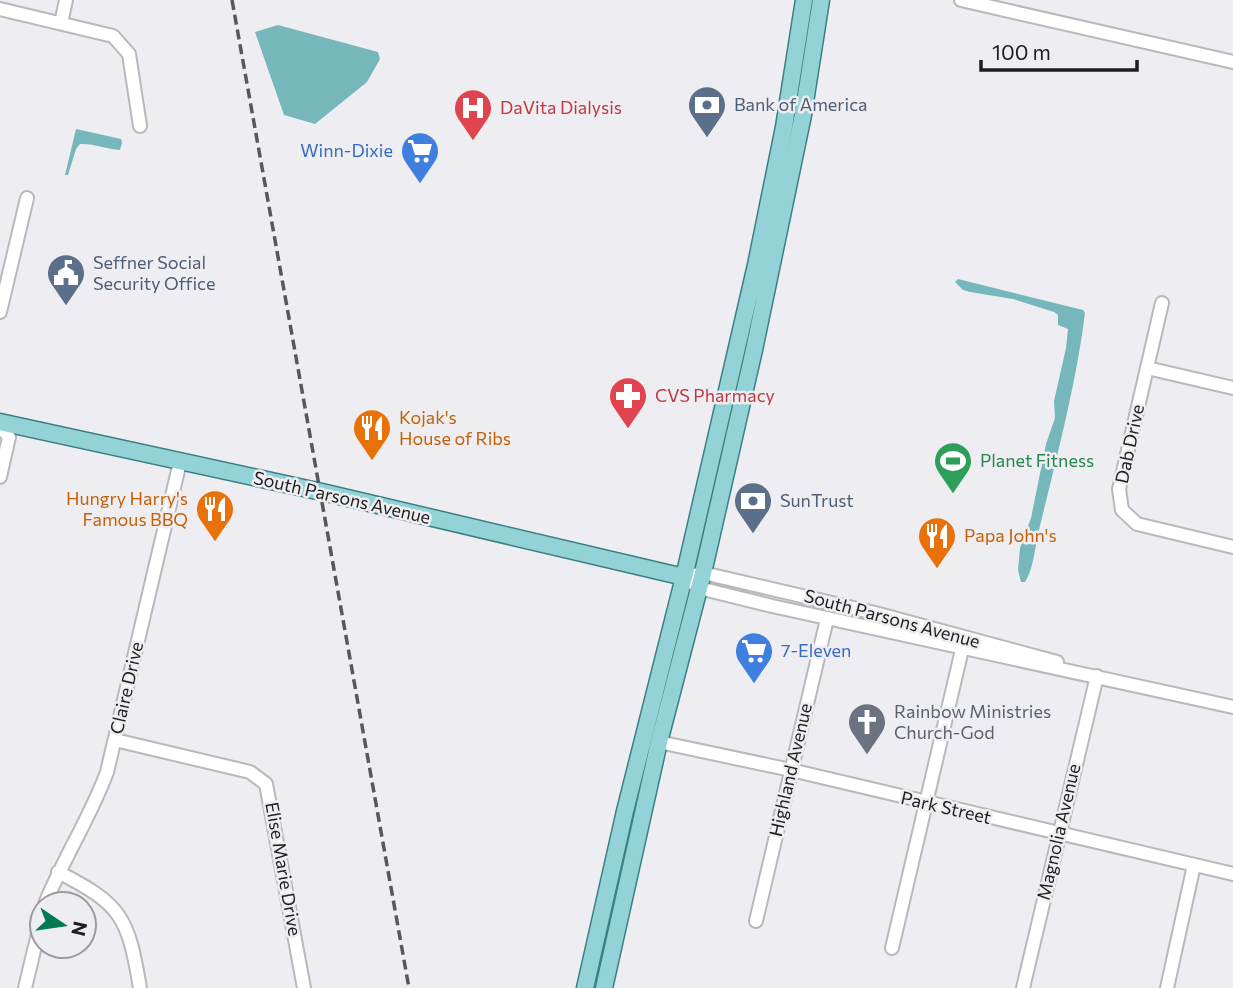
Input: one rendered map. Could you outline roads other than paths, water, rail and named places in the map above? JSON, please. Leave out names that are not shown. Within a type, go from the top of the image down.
[{"type":"main road","points":[[586,988],[763,231],[784,127],[804,0]]},
{"type":"main road","points":[[604,988],[659,742],[701,581],[779,237],[803,115],[821,0]]},
{"type":"main road","name":"South Parsons Avenue","points":[[0,424],[322,492],[684,577]]},
{"type":"street","points":[[61,23],[66,0]]},
{"type":"street","points":[[967,1],[1233,62]]},
{"type":"street","points":[[0,9],[113,36],[129,54],[140,127]]},
{"type":"street","points":[[0,312],[27,198]]},
{"type":"street","name":"Dab Drive","points":[[1162,303],[1119,489],[1122,510],[1137,524],[1233,547]]},
{"type":"street","points":[[1147,369],[1233,388]]},
{"type":"street","points":[[0,424],[9,437],[0,477]]},
{"type":"street","name":"Claire Drive","points":[[51,890],[98,798],[107,772],[180,462]]},
{"type":"street","name":"South Parsons Avenue","points":[[684,577],[853,607],[964,643]]},
{"type":"street","name":"South Parsons Avenue","points":[[701,581],[827,619],[1054,661],[1097,676],[1233,707]]},
{"type":"street","name":"Highland Avenue","points":[[756,921],[827,619]]},
{"type":"street","points":[[892,948],[964,643]]},
{"type":"street","name":"Magnolia Avenue","points":[[1023,988],[1097,676]]},
{"type":"street","name":"Elise Marie Drive","points":[[115,740],[250,772],[266,783],[304,988]]},
{"type":"street","name":"Park Street","points":[[659,742],[791,769],[1233,874]]},
{"type":"street","points":[[1167,988],[1194,865]]},
{"type":"street","points":[[58,872],[89,888],[108,903],[124,921],[133,946],[141,988]]},
{"type":"street","points":[[26,988],[32,960]]},
{"type":"water","points":[[278,25],[378,52],[380,59],[367,82],[315,124],[284,115],[255,32]]},
{"type":"water","points":[[76,129],[121,139],[120,150],[80,144],[68,175],[65,175]]},
{"type":"water","points":[[958,279],[1083,310],[1085,313],[1065,422],[1032,564],[1025,582],[1021,582],[1018,570],[1020,548],[1031,518],[1046,444],[1055,418],[1054,401],[1068,329],[1058,325],[1058,315],[1054,312],[1013,299],[963,290],[955,282]]},
{"type":"railway","points":[[232,0],[409,988]]},
{"type":"place","name":"Bank of America","points":[[707,139]]},
{"type":"place","name":"DaVita Dialysis","points":[[473,142]]},
{"type":"place","name":"Winn-Dixie","points":[[420,185]]},
{"type":"place","name":"Seffner Social Security Office","points":[[66,307]]},
{"type":"place","name":"CVS Pharmacy","points":[[628,430]]},
{"type":"place","name":"Kojak's House of Ribs","points":[[372,462]]},
{"type":"place","name":"Planet Fitness","points":[[953,495]]},
{"type":"place","name":"SunTrust","points":[[753,535]]},
{"type":"place","name":"Hungry Harry's Famous BBQ","points":[[215,543]]},
{"type":"place","name":"Papa John's","points":[[937,570]]},
{"type":"place","name":"7-Eleven","points":[[754,685]]},
{"type":"place","name":"Rainbow Ministries Church-God","points":[[867,756]]}]
